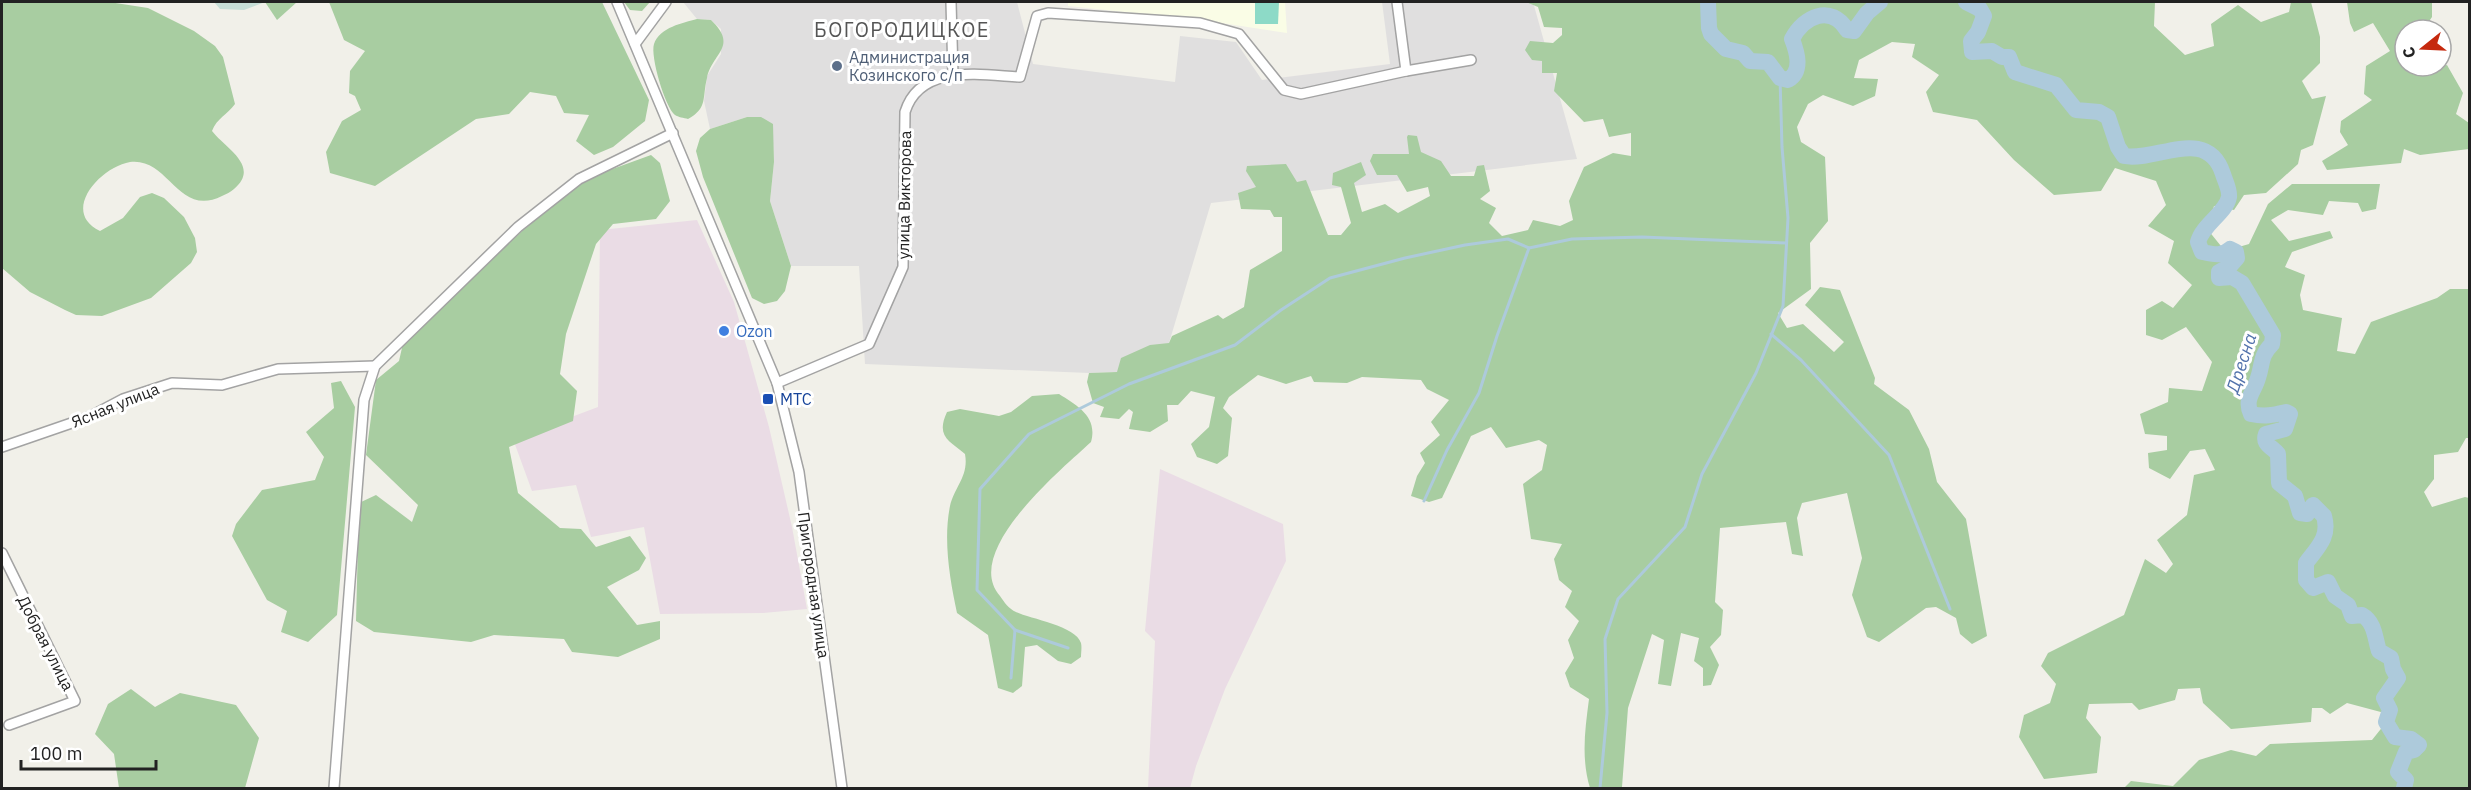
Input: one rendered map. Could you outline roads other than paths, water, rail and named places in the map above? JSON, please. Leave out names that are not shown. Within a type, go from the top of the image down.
[{"type":"street","name":"Пригородная улица","points":[[617,2],[777,383],[799,472],[842,789]]},
{"type":"street","points":[[635,44],[666,2]]},
{"type":"street","points":[[951,2],[953,75]]},
{"type":"street","points":[[1397,2],[1406,71],[1472,60]]},
{"type":"street","name":"улица Викторова","points":[[777,383],[869,344],[903,267],[905,112],[908,103],[921,87],[953,75],[1020,77],[1037,16],[1048,13],[1200,23],[1239,34],[1284,90],[1301,94],[1406,71]]},
{"type":"street","points":[[334,789],[364,400],[375,366],[518,227],[579,179],[673,133]]},
{"type":"street","name":"Ясная улица","points":[[2,447],[89,417],[123,399],[172,383],[222,385],[278,369],[375,366]]},
{"type":"street","name":"Добрая улица","points":[[2,553],[75,701],[9,725]]},
{"type":"waterway","name":"Дресна","points":[[1708,2],[1711,34],[1726,49],[1743,53],[1750,61],[1768,62],[1780,78],[1788,80],[1796,72],[1798,61],[1792,39],[1803,24],[1810,19],[1826,15],[1841,22],[1847,30],[1854,31],[1867,13],[1880,2]]},
{"type":"waterway","name":"Дресна","points":[[1966,2],[1980,9],[1984,16],[1978,32],[1971,41],[1972,52],[1992,51],[2002,57],[2009,57],[2015,72],[2056,85],[2076,110],[2099,112],[2108,117],[2118,147],[2124,156],[2193,148],[2205,151],[2216,159],[2228,188],[2229,197],[2224,208],[2198,242],[2202,252],[2220,254],[2230,249],[2236,252],[2237,258],[2230,266],[2219,272],[2219,278],[2232,277],[2242,283],[2273,335],[2272,344],[2264,356],[2250,396],[2249,409],[2251,414],[2256,415],[2286,412],[2290,414],[2285,429],[2266,434],[2265,441],[2278,454],[2279,483],[2295,496],[2300,513],[2307,514],[2313,505],[2324,516],[2324,536],[2319,547],[2306,563],[2306,580],[2313,588],[2328,582],[2335,596],[2348,605],[2352,616],[2362,615],[2370,622],[2379,651],[2391,658],[2398,678],[2384,698],[2390,710],[2386,722],[2395,737],[2411,739],[2419,745],[2414,750],[2406,752],[2398,772],[2406,780],[2404,788]]},
{"type":"waterway","points":[[1600,788],[1607,713],[1605,639],[1618,599],[1685,527],[1702,474],[1756,373],[1783,306],[1788,218],[1782,147],[1780,78]]},
{"type":"waterway","points":[[1424,501],[1447,450],[1479,393],[1529,248],[1572,239],[1642,237],[1786,243]]},
{"type":"waterway","points":[[1068,648],[1015,630],[977,590],[980,489],[1029,434],[1129,384],[1235,345],[1281,310],[1330,278],[1465,245],[1508,239],[1529,248]]},
{"type":"waterway","points":[[1771,334],[1801,360],[1889,455],[1950,609]]},
{"type":"waterway","points":[[1011,678],[1015,630]]},
{"type":"place","name":"Администрация Козинского с/п","points":[[837,66]]},
{"type":"place","name":"Ozon","points":[[724,331]]},
{"type":"place","name":"МТС","points":[[768,399]]},
{"type":"district","name":"БОГОРОДИЦКОЕ","points":[[902,29]]}]
